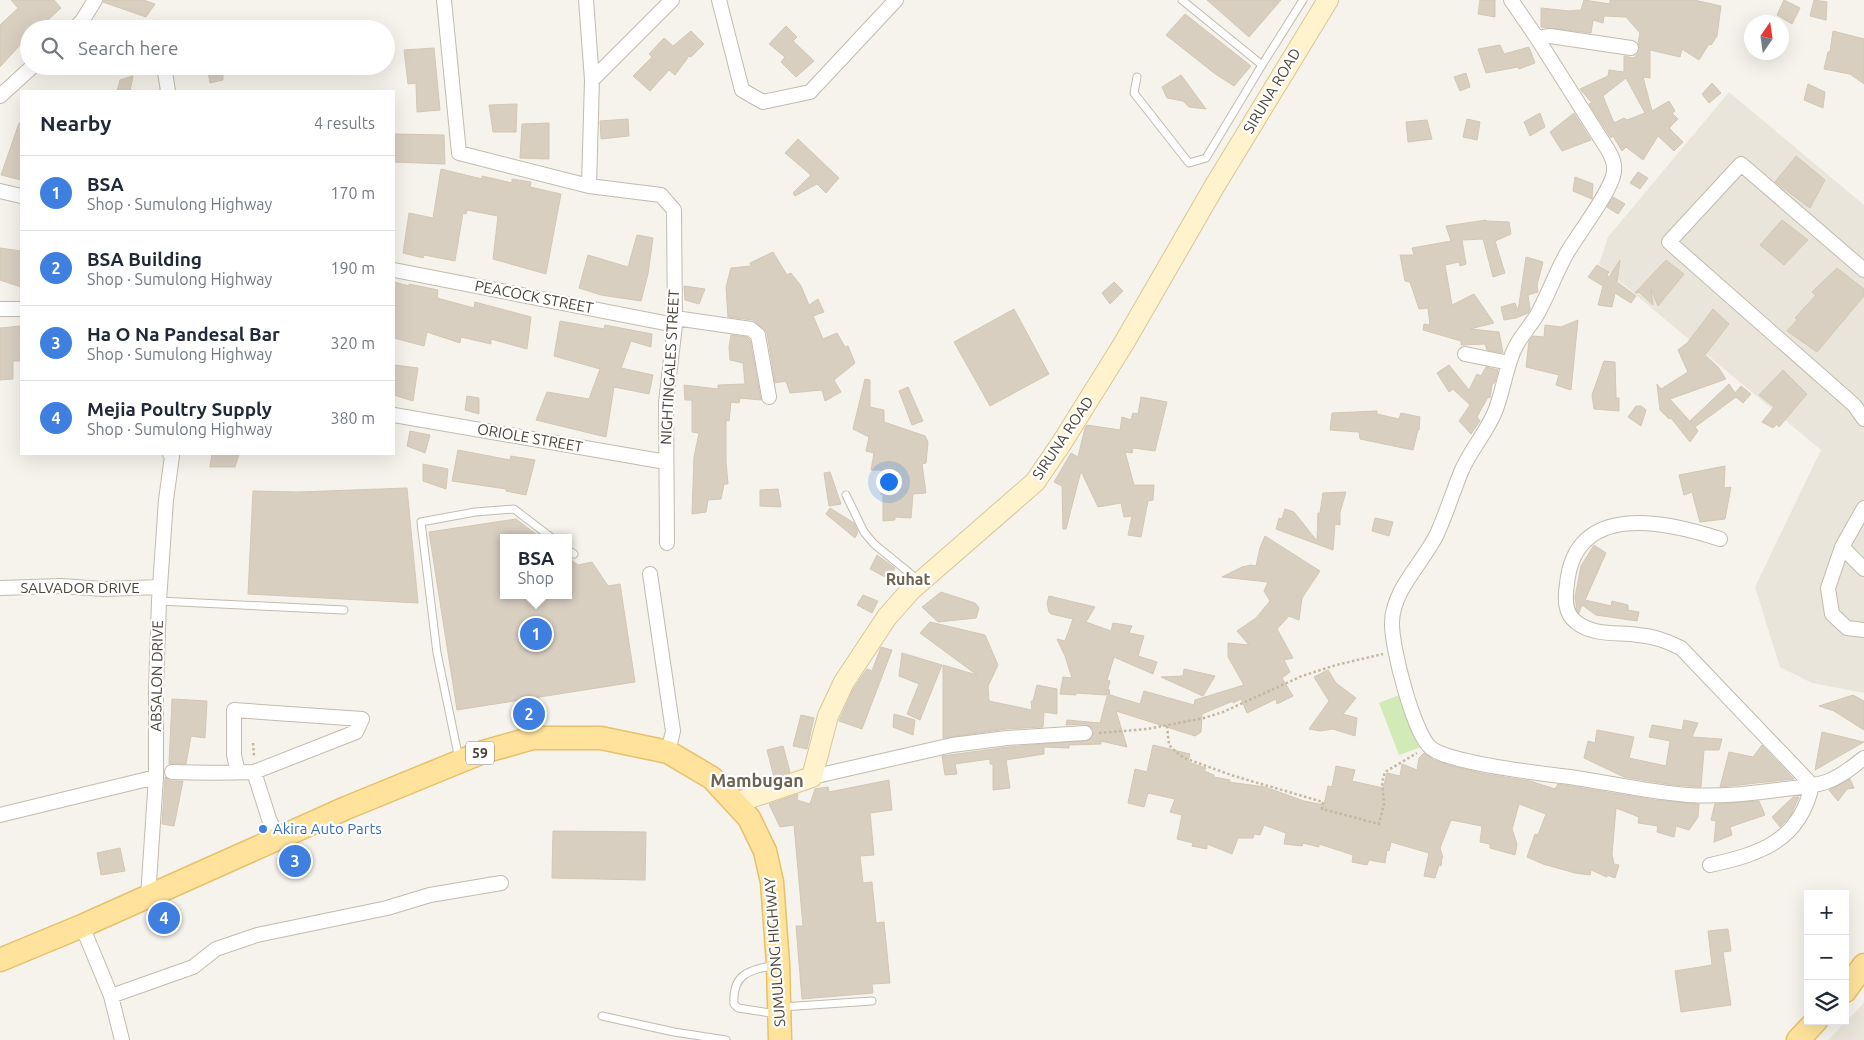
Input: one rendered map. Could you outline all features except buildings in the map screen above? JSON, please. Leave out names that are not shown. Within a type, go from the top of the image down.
[{"type":"main road","name":"SUMULONG HIGHWAY","points":[[0,960],[82,926],[278,838],[484,752],[533,738],[601,738],[668,752],[712,778],[749,818],[765,851],[772,882],[778,964],[780,1040]]},
{"type":"main road","points":[[1849,986],[1864,965]]},
{"type":"main road","points":[[1798,1040],[1812,1025]]},
{"type":"street","points":[[83,20],[95,0]]},
{"type":"street","name":"NIGHTINGALES STREET","points":[[444,0],[459,153],[589,186],[661,195],[674,210],[675,321],[666,402],[667,543]]},
{"type":"street","points":[[586,0],[592,80],[589,186]]},
{"type":"street","points":[[592,80],[672,0]]},
{"type":"street","points":[[719,0],[742,90],[763,102],[810,92],[896,0]]},
{"type":"street","name":"SIRUNA ROAD","points":[[812,777],[828,716],[844,682],[887,617],[911,590],[1035,482],[1124,343],[1214,187],[1328,0]]},
{"type":"street","points":[[1511,0],[1538,38],[1608,150],[1614,161],[1614,172],[1612,182],[1557,270],[1546,298],[1536,316],[1522,334],[1509,363],[1493,415],[1461,472],[1454,495],[1436,536],[1400,593],[1395,605],[1392,629],[1396,653],[1407,694],[1423,738],[1428,746],[1439,753],[1508,770],[1565,776],[1690,795],[1737,794],[1827,782],[1842,775],[1864,758]]},
{"type":"street","points":[[1538,38],[1550,36],[1631,48]]},
{"type":"street","points":[[0,96],[23,75]]},
{"type":"street","points":[[165,75],[168,90]]},
{"type":"street","points":[[1864,270],[1741,164],[1669,242],[1854,405],[1864,419]]},
{"type":"street","points":[[0,191],[20,196]]},
{"type":"street","name":"PEACOCK STREET","points":[[395,270],[675,321],[751,329],[758,335],[769,397]]},
{"type":"street","points":[[0,310],[20,309]]},
{"type":"street","points":[[1466,354],[1509,363]]},
{"type":"street","name":"ORIOLE STREET","points":[[395,415],[666,462]]},
{"type":"street","name":"ABSALON DRIVE","points":[[148,897],[156,777],[156,688],[160,594],[166,500],[173,455]]},
{"type":"street","points":[[1864,508],[1842,547],[1828,588],[1832,614],[1847,628],[1864,630]]},
{"type":"street","points":[[1720,539],[1674,525],[1655,523],[1639,522],[1597,531],[1581,544],[1572,559],[1565,598],[1567,612],[1574,622],[1586,629],[1654,637],[1681,648],[1812,785]]},
{"type":"street","points":[[1842,547],[1864,569]]},
{"type":"street","points":[[650,574],[673,731],[668,752]]},
{"type":"street","name":"SALVADOR DRIVE","points":[[0,588],[62,586],[160,594]]},
{"type":"street","points":[[172,772],[238,772],[254,772],[356,732],[362,719],[234,710],[234,755],[238,772]]},
{"type":"street","points":[[735,803],[812,777],[952,745],[1007,738],[1084,733]]},
{"type":"street","points":[[254,772],[269,819],[278,838]]},
{"type":"street","points":[[0,815],[156,777]]},
{"type":"street","points":[[1710,865],[1758,852],[1782,837],[1805,809],[1812,785]]},
{"type":"street","points":[[111,996],[194,967],[216,949],[257,935],[387,908],[430,894],[501,883]]},
{"type":"street","points":[[82,926],[111,996],[122,1040]]},
{"type":"lane","points":[[1182,0],[1262,66]]},
{"type":"lane","points":[[1136,77],[1134,93],[1189,163],[1206,158],[1304,0]]},
{"type":"lane","points":[[846,495],[864,532],[874,544],[918,578]]},
{"type":"lane","points":[[460,761],[437,653],[421,522],[475,512],[514,509],[547,534]]},
{"type":"lane","points":[[160,594],[243,606],[344,610]]},
{"type":"lane","points":[[778,964],[757,968],[742,975],[735,986],[733,994],[734,1004],[738,1008],[779,1011],[872,1002]]},
{"type":"lane","points":[[602,1016],[674,1032],[726,1040]]},
{"type":"lane","points":[[674,1032],[679,1040]]},
{"type":"path","points":[[1084,733],[1112,733],[1198,720],[1223,712],[1302,676],[1374,656],[1396,653]]},
{"type":"path","points":[[1167,726],[1169,744],[1184,758],[1234,776],[1323,802],[1322,809],[1379,824],[1384,804],[1382,782],[1385,772],[1428,746]]},
{"type":"path","points":[[248,757],[255,756],[253,743]]},
{"type":"shaded area","points":[[1729,92],[1864,205],[1864,693],[1812,683],[1780,667],[1755,587],[1821,450],[1599,264],[1608,237]]},
{"type":"shaded area","points":[[1864,1002],[1864,1040],[1828,1040],[1843,1025],[1849,1025],[1849,1018]]},
{"type":"green space","points":[[1404,693],[1424,746],[1399,755],[1379,703]]},
{"type":"place","name":"BSA","points":[[536,634]]},
{"type":"place","name":"BSA Building","points":[[529,714]]},
{"type":"place","name":"Akira Auto Parts","points":[[263,829]]},
{"type":"place","name":"Ha O Na Pandesal Bar","points":[[295,861]]},
{"type":"place","name":"Mejia Poultry Supply","points":[[164,918]]},
{"type":"district","name":"Ruhat","points":[[908,579]]},
{"type":"district","name":"Mambugan","points":[[757,781]]}]
